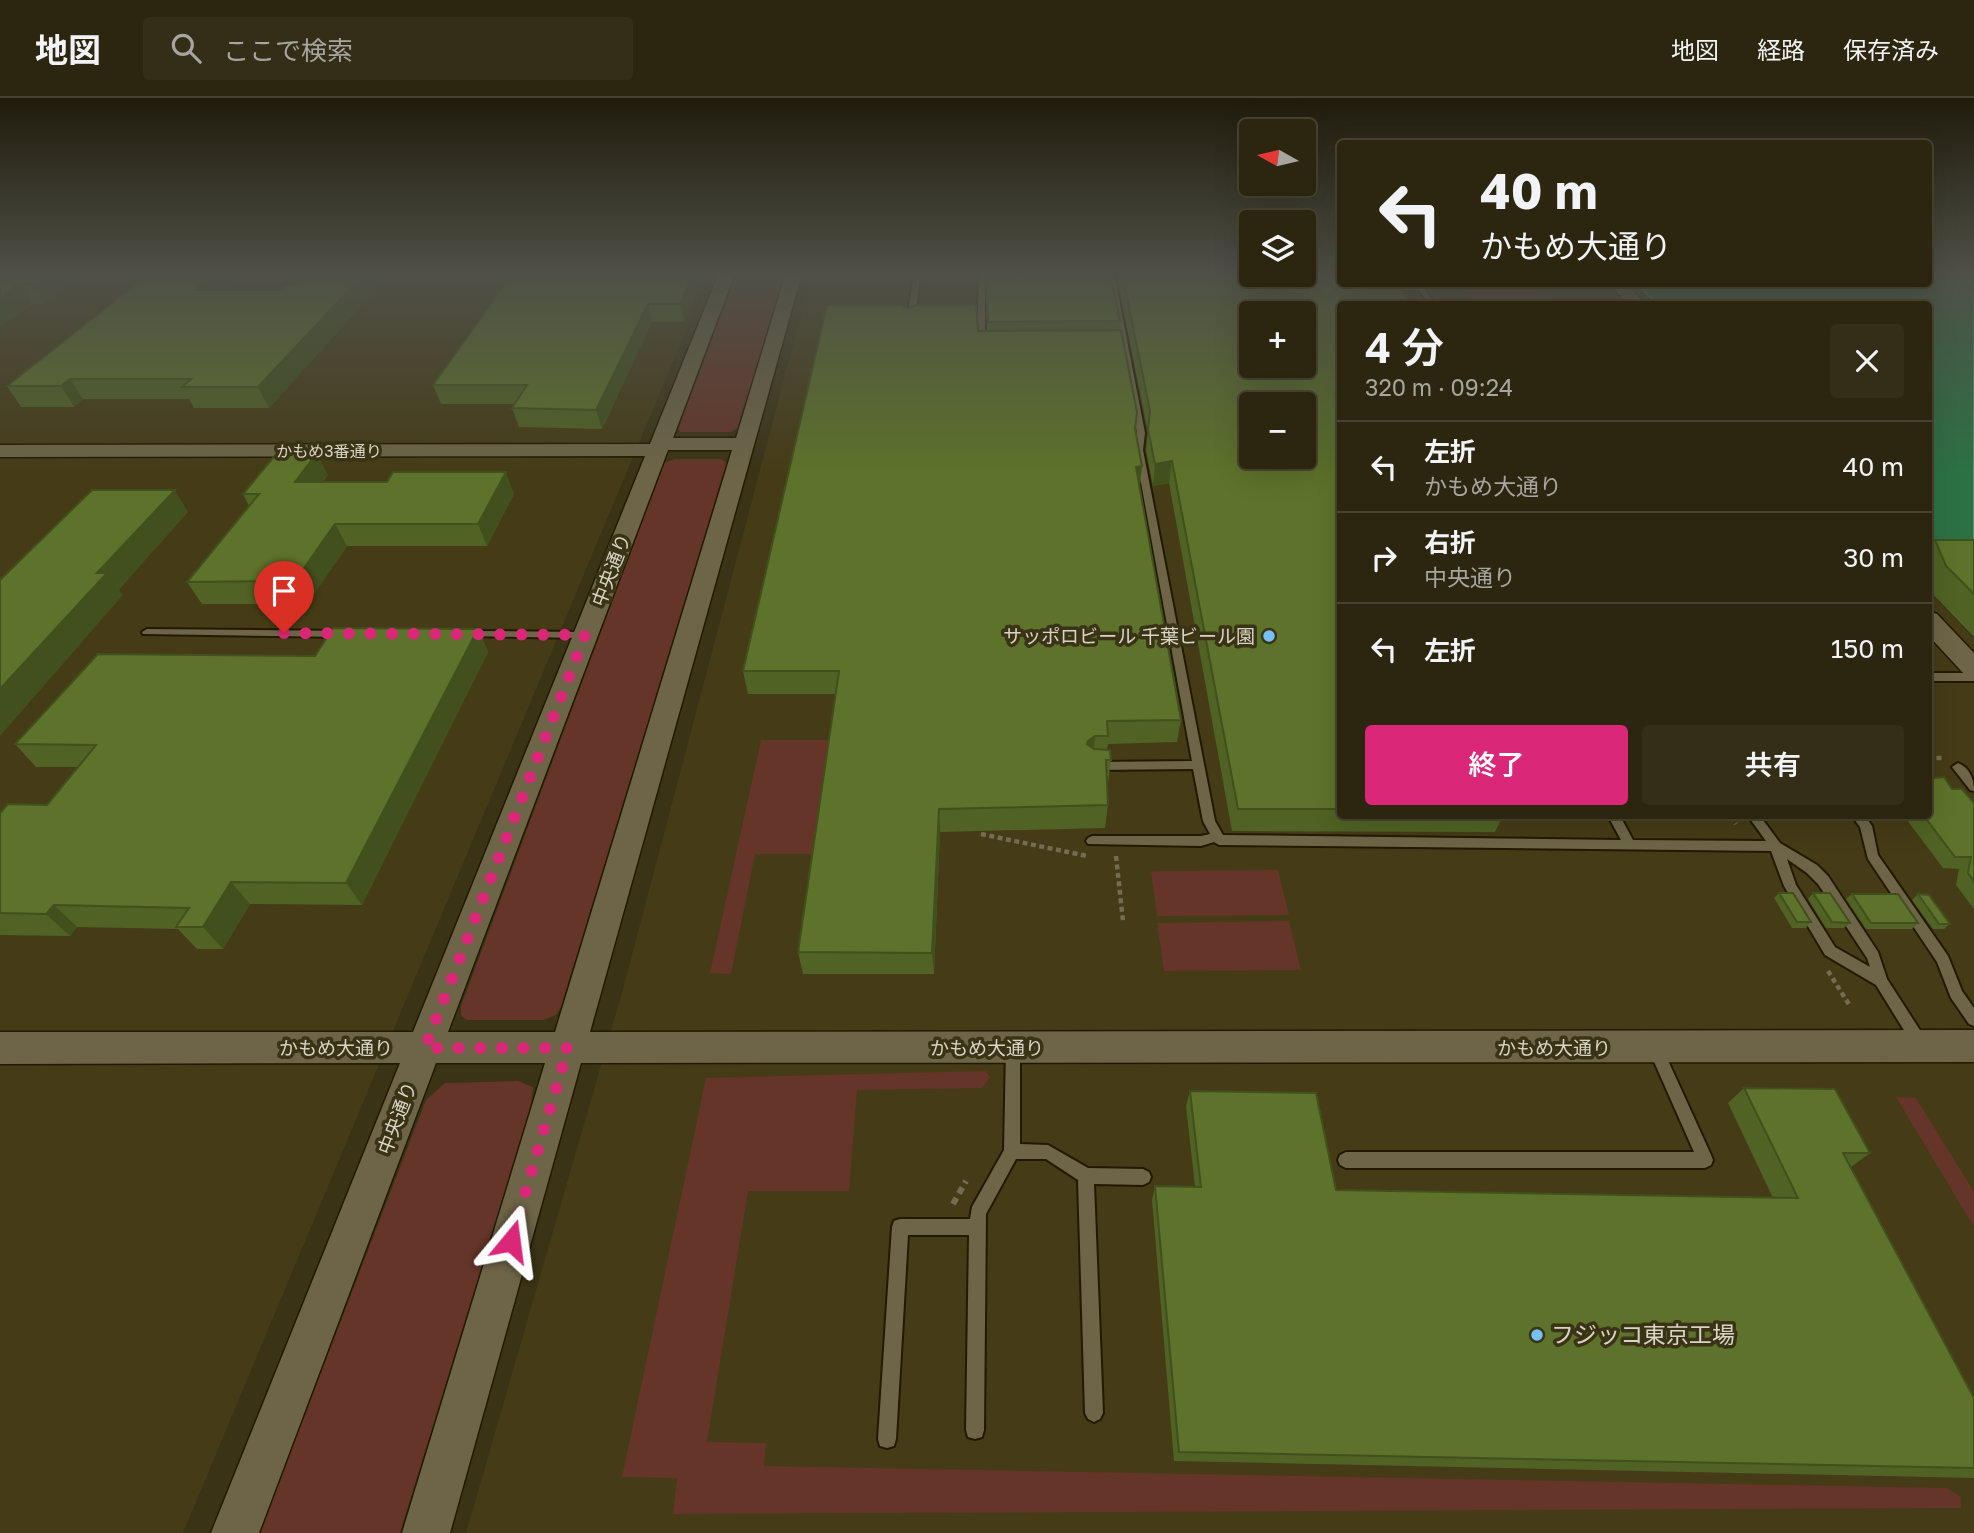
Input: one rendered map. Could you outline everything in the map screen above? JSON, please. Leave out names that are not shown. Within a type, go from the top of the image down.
[{"type":"street","name":"中央通り","points":[[235,1533],[701,340]]},
{"type":"street","points":[[426,1533],[774,340]]},
{"type":"street","name":"かもめ3番通り","points":[[0,451],[659,447],[744,444]]},
{"type":"street","points":[[1932,623],[1974,668]]},
{"type":"street","name":"かもめ大通り","points":[[0,1048],[1974,1046]]},
{"type":"lane","points":[[981,340],[981,347],[991,347]]},
{"type":"lane","points":[[1117,340],[1141,433],[1139,450],[1209,821],[1216,837]]},
{"type":"lane","points":[[147,632],[352,634]]},
{"type":"lane","points":[[448,634],[585,635]]},
{"type":"lane","points":[[1932,677],[1974,677]]},
{"type":"lane","points":[[1093,766],[1199,765]]},
{"type":"lane","points":[[1958,767],[1974,787]]},
{"type":"lane","points":[[1616,819],[1630,845]]},
{"type":"lane","points":[[1756,819],[1776,846],[1790,886],[1830,951],[1881,981]]},
{"type":"lane","points":[[1860,819],[1866,826],[1872,856],[1943,960],[1956,994],[1974,1020]]},
{"type":"lane","points":[[1092,841],[1201,841],[1216,837],[1230,842],[1776,846],[1812,869],[1823,880],[1873,956],[1881,981],[1922,1047]]},
{"type":"lane","points":[[975,1430],[978,1213],[1012,1151],[1013,1048]]},
{"type":"lane","points":[[1346,1160],[1705,1160],[1655,1048]]},
{"type":"lane","points":[[1012,1151],[1048,1152],[1086,1176],[1143,1177]]},
{"type":"lane","points":[[1086,1176],[1094,1413]]},
{"type":"lane","points":[[887,1440],[900,1227],[978,1227]]},
{"type":"path","points":[[1733,819],[1736,824]]},
{"type":"path","points":[[981,834],[1075,856],[1088,856]]},
{"type":"path","points":[[1115,849],[1123,921]]},
{"type":"path","points":[[1102,857],[1116,857]]},
{"type":"path","points":[[953,1204],[966,1181]]},
{"type":"shaded area","points":[[0,340],[682,340],[183,1533],[0,1533]]},
{"type":"shaded area","points":[[712,340],[765,340],[740,427],[731,432],[681,432],[678,429]]},
{"type":"shaded area","points":[[794,340],[1239,340],[1239,378],[1316,378],[1316,340],[1337,340],[1337,819],[1932,819],[1932,594],[1974,639],[1974,1533],[466,1533],[623,989]]},
{"type":"shaded area","points":[[1932,340],[1974,340],[1974,635],[1932,591]]},
{"type":"shaded area","points":[[674,459],[720,459],[727,463],[561,1007],[556,1015],[544,1020],[467,1020],[461,1016],[461,1006],[664,463]]},
{"type":"shaded area","points":[[761,740],[830,740],[812,854],[755,854],[731,974],[710,973]]},
{"type":"shaded area","points":[[1278,870],[1289,915],[1157,916],[1151,871]]},
{"type":"shaded area","points":[[1289,921],[1301,970],[1164,971],[1157,923]]},
{"type":"shaded area","points":[[985,1071],[990,1077],[982,1088],[857,1090],[849,1191],[748,1191],[707,1442],[766,1443],[764,1466],[1947,1488],[1961,1497],[1961,1508],[673,1514],[677,1478],[622,1477],[706,1078]]},
{"type":"shaded area","points":[[518,1081],[533,1087],[531,1107],[400,1533],[259,1533],[426,1100],[445,1083]]},
{"type":"shaded area","points":[[1896,1097],[1916,1098],[1974,1192],[1974,1227]]},
{"type":"building","points":[[65,340],[302,340],[258,387],[182,387],[191,379],[70,379],[61,386],[7,386]]},
{"type":"building","points":[[465,340],[630,340],[596,410],[512,408],[527,385],[433,385]]},
{"type":"building","points":[[819,340],[1123,340],[1137,412],[1135,429],[1142,466],[1136,467],[1181,720],[1107,721],[1108,736],[1095,736],[1088,741],[1087,744],[1094,749],[1110,750],[1111,760],[1106,760],[1108,805],[939,809],[932,953],[798,952],[839,671],[743,671]]},
{"type":"building","name":"サッポロビール 千葉ビール園","points":[[1136,340],[1239,340],[1239,378],[1316,378],[1316,340],[1337,340],[1337,809],[1238,809],[1172,461],[1155,464],[1148,429],[1150,411]]},
{"type":"building","points":[[277,453],[317,453],[295,482],[387,482],[393,472],[506,472],[478,524],[335,524],[295,581],[187,582],[259,494],[243,494]]},
{"type":"building","points":[[92,490],[175,490],[97,573],[107,573],[0,689],[0,580]]},
{"type":"building","points":[[1935,540],[1974,540],[1974,594],[1946,566]]},
{"type":"building","points":[[333,628],[478,629],[346,883],[231,882],[203,927],[176,927],[189,908],[54,905],[46,914],[0,913],[0,813],[8,804],[47,805],[96,745],[15,744],[98,654],[315,656]]},
{"type":"building","points":[[1944,777],[1952,789],[1962,789],[1974,803],[1974,881],[1968,873],[1971,857],[1955,857],[1926,819],[1932,819],[1932,778]]},
{"type":"building","points":[[1779,893],[1793,893],[1811,922],[1797,922]]},
{"type":"building","points":[[1813,893],[1830,893],[1850,923],[1832,922]]},
{"type":"building","points":[[1852,894],[1898,894],[1918,923],[1871,923]]},
{"type":"building","points":[[1918,894],[1929,895],[1950,924],[1939,924]]},
{"type":"building","name":"フジッコ東京工場","points":[[1744,1088],[1835,1089],[1870,1153],[1843,1153],[1974,1398],[1974,1468],[1179,1452],[1155,1186],[1201,1187],[1190,1091],[1316,1093],[1336,1190],[1798,1198]]},
{"type":"place","name":"サッポロビール 千葉ビール園","points":[[1269,636]]},
{"type":"place","name":"フジッコ東京工場","points":[[1537,1335]]},
{"type":"route","points":[[284,633],[585,635],[425,1048],[568,1048],[511,1241]]}]
